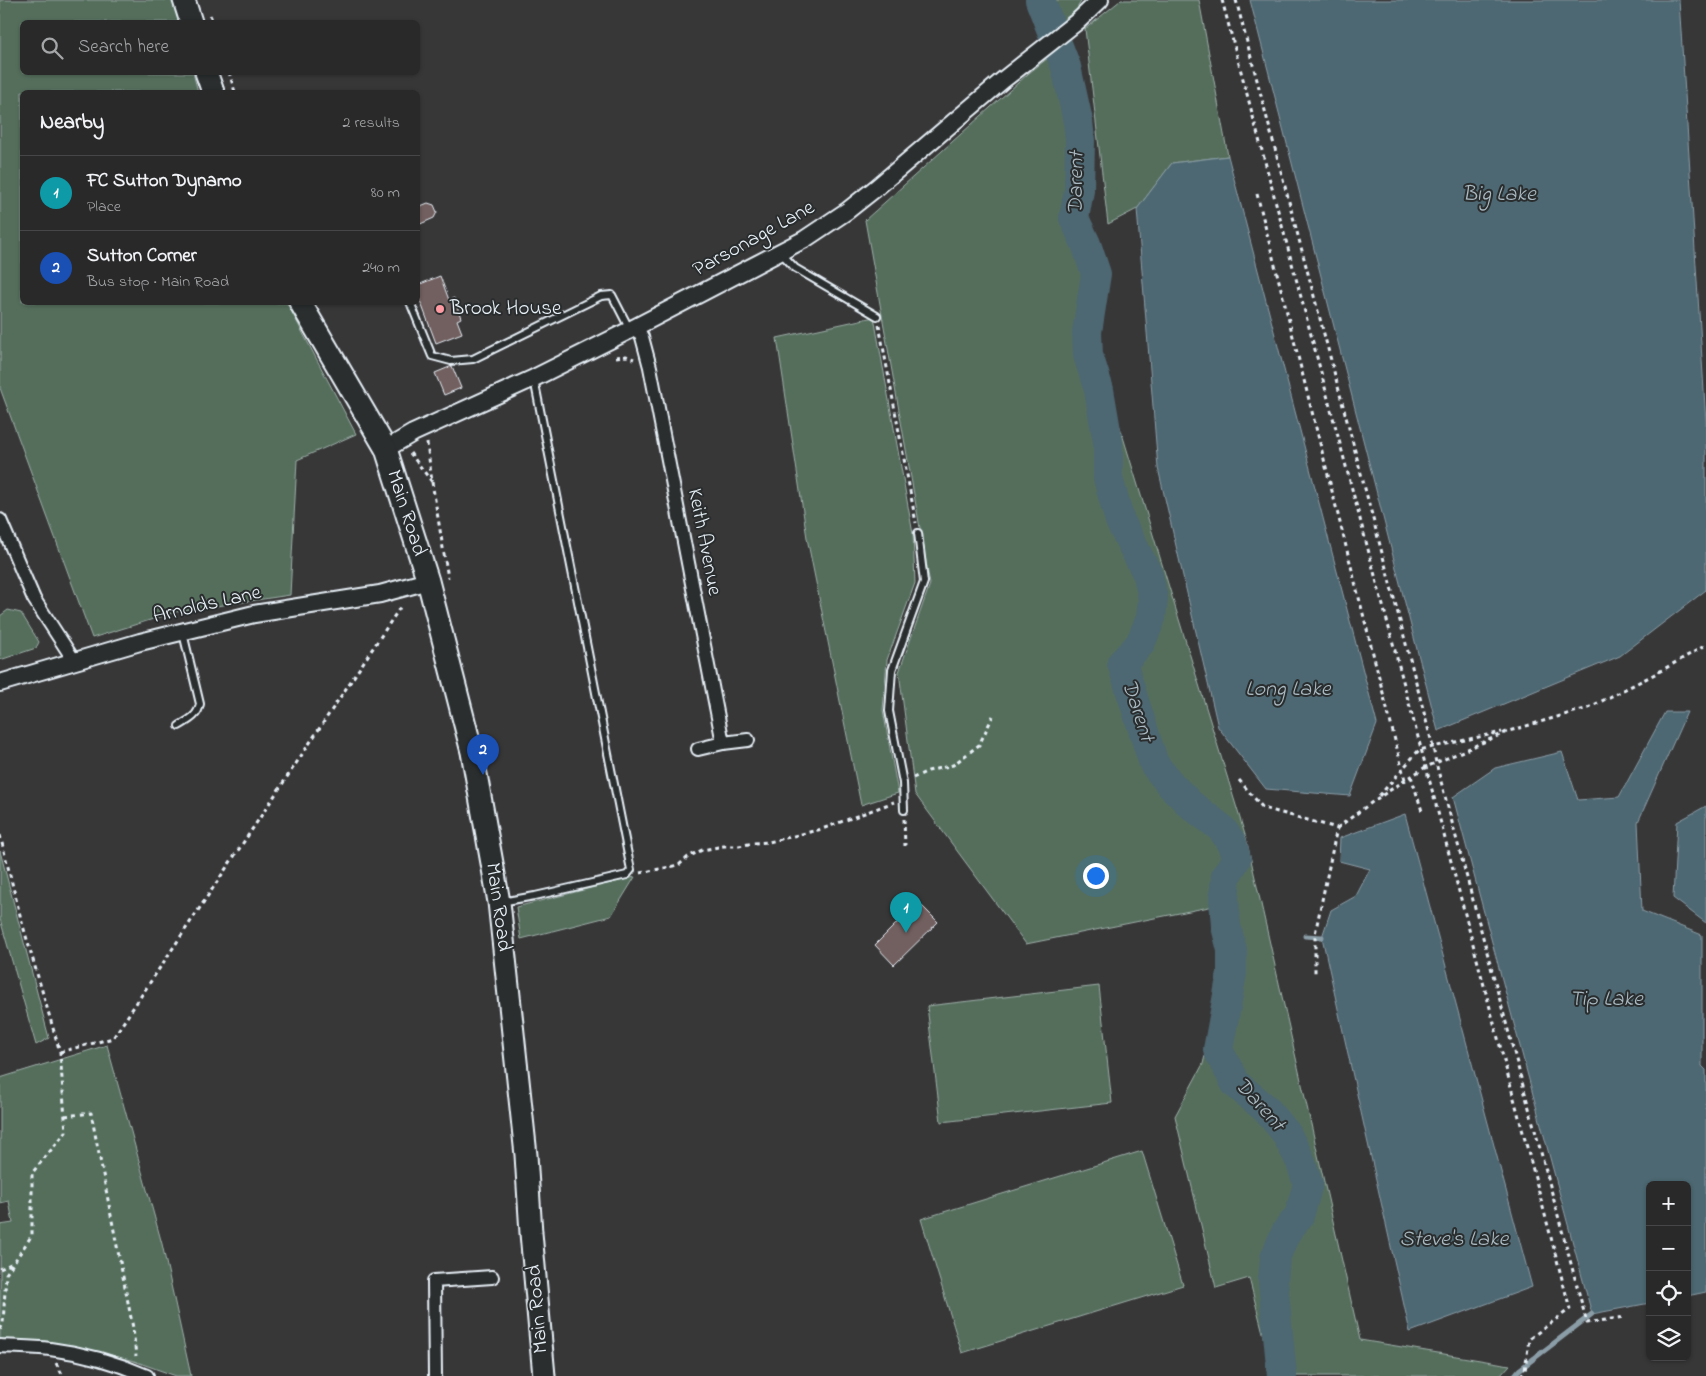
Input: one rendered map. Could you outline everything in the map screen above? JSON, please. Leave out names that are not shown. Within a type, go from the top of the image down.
[{"type":"main road","points":[[184,0],[190,20]]},
{"type":"main road","points":[[207,75],[212,90]]},
{"type":"main road","name":"Main Road","points":[[302,305],[386,449],[428,581],[472,752],[499,902],[526,1155],[544,1376]]},
{"type":"street","name":"Parsonage Lane","points":[[386,449],[414,433],[534,378],[781,252],[847,211],[1035,54],[1078,21],[1100,0]]},
{"type":"street","name":"Keith Avenue","points":[[633,328],[642,337],[650,367],[723,743]]},
{"type":"street","points":[[0,520],[34,599],[75,662]]},
{"type":"street","name":"Arnolds Lane","points":[[0,683],[254,614],[380,594],[428,581]]},
{"type":"street","points":[[698,749],[748,740]]},
{"type":"street","points":[[435,1376],[434,1281],[492,1277]]},
{"type":"street","points":[[0,1346],[69,1352],[142,1374]]},
{"type":"lane","points":[[781,252],[795,268],[877,316]]},
{"type":"lane","points":[[411,305],[432,356],[451,361],[473,359],[601,296],[612,295],[633,328]]},
{"type":"lane","points":[[499,902],[535,896],[628,875],[631,870],[534,378]]},
{"type":"lane","points":[[904,810],[903,783],[889,710],[892,670],[924,582],[918,533]]},
{"type":"lane","points":[[179,726],[199,711],[200,704],[183,632]]},
{"type":"path","points":[[1222,0],[1570,1310],[1528,1339],[1525,1371],[1520,1376]]},
{"type":"path","points":[[1236,0],[1436,763],[1587,1323],[1624,1316]]},
{"type":"path","points":[[230,75],[234,90]]},
{"type":"path","points":[[1257,194],[1405,780]]},
{"type":"path","points":[[877,316],[918,533]]},
{"type":"path","points":[[609,360],[618,356],[626,356],[650,367]]},
{"type":"path","points":[[386,449],[409,451],[432,482],[426,441]]},
{"type":"path","points":[[60,1052],[113,1038],[402,604]]},
{"type":"path","points":[[1375,800],[1402,769],[1422,750],[1509,731],[1588,708],[1657,673],[1706,645]]},
{"type":"path","points":[[903,783],[928,771],[953,765],[979,745],[993,716]]},
{"type":"path","points":[[1315,976],[1314,940],[1337,828],[1375,800],[1426,767],[1509,731]]},
{"type":"path","points":[[1411,776],[1422,811]]},
{"type":"path","points":[[1238,780],[1263,808],[1337,828]]},
{"type":"path","points":[[628,875],[680,864],[688,857],[702,850],[769,842],[822,829],[904,798]]},
{"type":"path","points":[[904,810],[905,846]]},
{"type":"path","points":[[0,835],[21,918],[60,1052],[66,1132],[32,1174],[32,1235],[6,1274],[0,1330]]},
{"type":"path","points":[[65,1116],[91,1113],[142,1374]]},
{"type":"path","points":[[0,1269],[14,1262]]},
{"type":"green space","points":[[0,0],[172,0],[178,20],[20,20],[20,75],[194,75],[197,90],[20,90],[20,305],[288,305],[356,434],[297,460],[290,595],[176,612],[92,638],[0,388]]},
{"type":"green space","points":[[1050,0],[1082,0],[1076,10],[1058,24]]},
{"type":"green space","points":[[1121,0],[1199,0],[1228,156],[1172,163],[1137,209],[1108,224],[1085,29]]},
{"type":"green space","points":[[1053,54],[1073,130],[1069,220],[1089,275],[1083,353],[1104,452],[1116,414],[1246,838],[1360,1340],[1510,1365],[1500,1376],[1274,1376],[1249,1278],[1216,1288],[1175,1116],[1203,1064],[1226,967],[1219,905],[1026,944],[915,794],[899,672],[930,584],[865,220],[1029,73]]},
{"type":"green space","points":[[874,317],[913,534],[915,583],[887,660],[883,710],[898,793],[861,805],[807,538],[777,338]]},
{"type":"green space","points":[[8,610],[21,613],[39,642],[36,648],[0,660],[0,616]]},
{"type":"green space","points":[[0,851],[49,1038],[36,1045],[0,919]]},
{"type":"green space","points":[[635,877],[611,916],[521,939],[516,907]]},
{"type":"green space","points":[[1099,986],[1112,1103],[941,1122],[927,1006]]},
{"type":"green space","points":[[107,1045],[162,1244],[191,1376],[176,1376],[134,1361],[72,1345],[0,1340],[0,1225],[13,1223],[9,1201],[0,1203],[0,1078]]},
{"type":"green space","points":[[1142,1151],[1183,1285],[962,1353],[921,1219]]},
{"type":"water","name":"Big Lake","points":[[1250,0],[1679,0],[1706,422],[1706,590],[1620,656],[1438,731]]},
{"type":"water","name":"Long Lake","points":[[1228,156],[1377,724],[1350,796],[1266,789],[1218,727],[1158,468],[1137,209],[1172,163]]},
{"type":"water","name":"Tip Lake","points":[[1665,712],[1687,712],[1638,822],[1642,911],[1702,935],[1702,1066],[1706,1070],[1706,1292],[1691,1295],[1691,1181],[1646,1181],[1646,1304],[1592,1314],[1453,797],[1495,768],[1562,752],[1578,800],[1619,797]]},
{"type":"water","points":[[1706,806],[1706,923],[1673,898],[1677,822]]},
{"type":"water","name":"Steve's Lake","points":[[1405,814],[1532,1287],[1410,1332],[1322,937],[1331,910],[1356,896],[1370,869],[1339,861],[1340,838]]},
{"type":"building","points":[[428,203],[434,205],[437,212],[434,218],[420,224],[420,206]]},
{"type":"building","name":"Brook House","points":[[440,276],[449,300],[454,298],[461,318],[457,320],[462,333],[436,343],[420,300],[420,284]]},
{"type":"building","points":[[452,366],[461,388],[444,395],[435,373]]},
{"type":"building","points":[[918,902],[938,922],[894,965],[875,945]]},
{"type":"waterway","name":"Darent","points":[[1040,0],[1066,67],[1078,121],[1080,140],[1079,190],[1074,218],[1086,244],[1096,274],[1087,332],[1088,355],[1099,390],[1108,442],[1108,478],[1120,521],[1148,575],[1153,599],[1151,618],[1140,644],[1122,663],[1154,764],[1190,804],[1221,828],[1232,843],[1236,859],[1226,876],[1224,899],[1226,926],[1232,950],[1232,973],[1218,1050],[1236,1084],[1266,1109],[1286,1133],[1300,1160],[1308,1184],[1299,1216],[1286,1232],[1275,1258],[1273,1281],[1282,1376]]},
{"type":"waterway","points":[[1305,936],[1322,937]]},
{"type":"waterway","points":[[1514,1376],[1519,1370],[1592,1314]]},
{"type":"place","name":"Brook House","points":[[440,309]]},
{"type":"place","name":"Sutton Corner","points":[[483,775]]},
{"type":"place","name":"FC Sutton Dynamo","points":[[906,933]]}]
